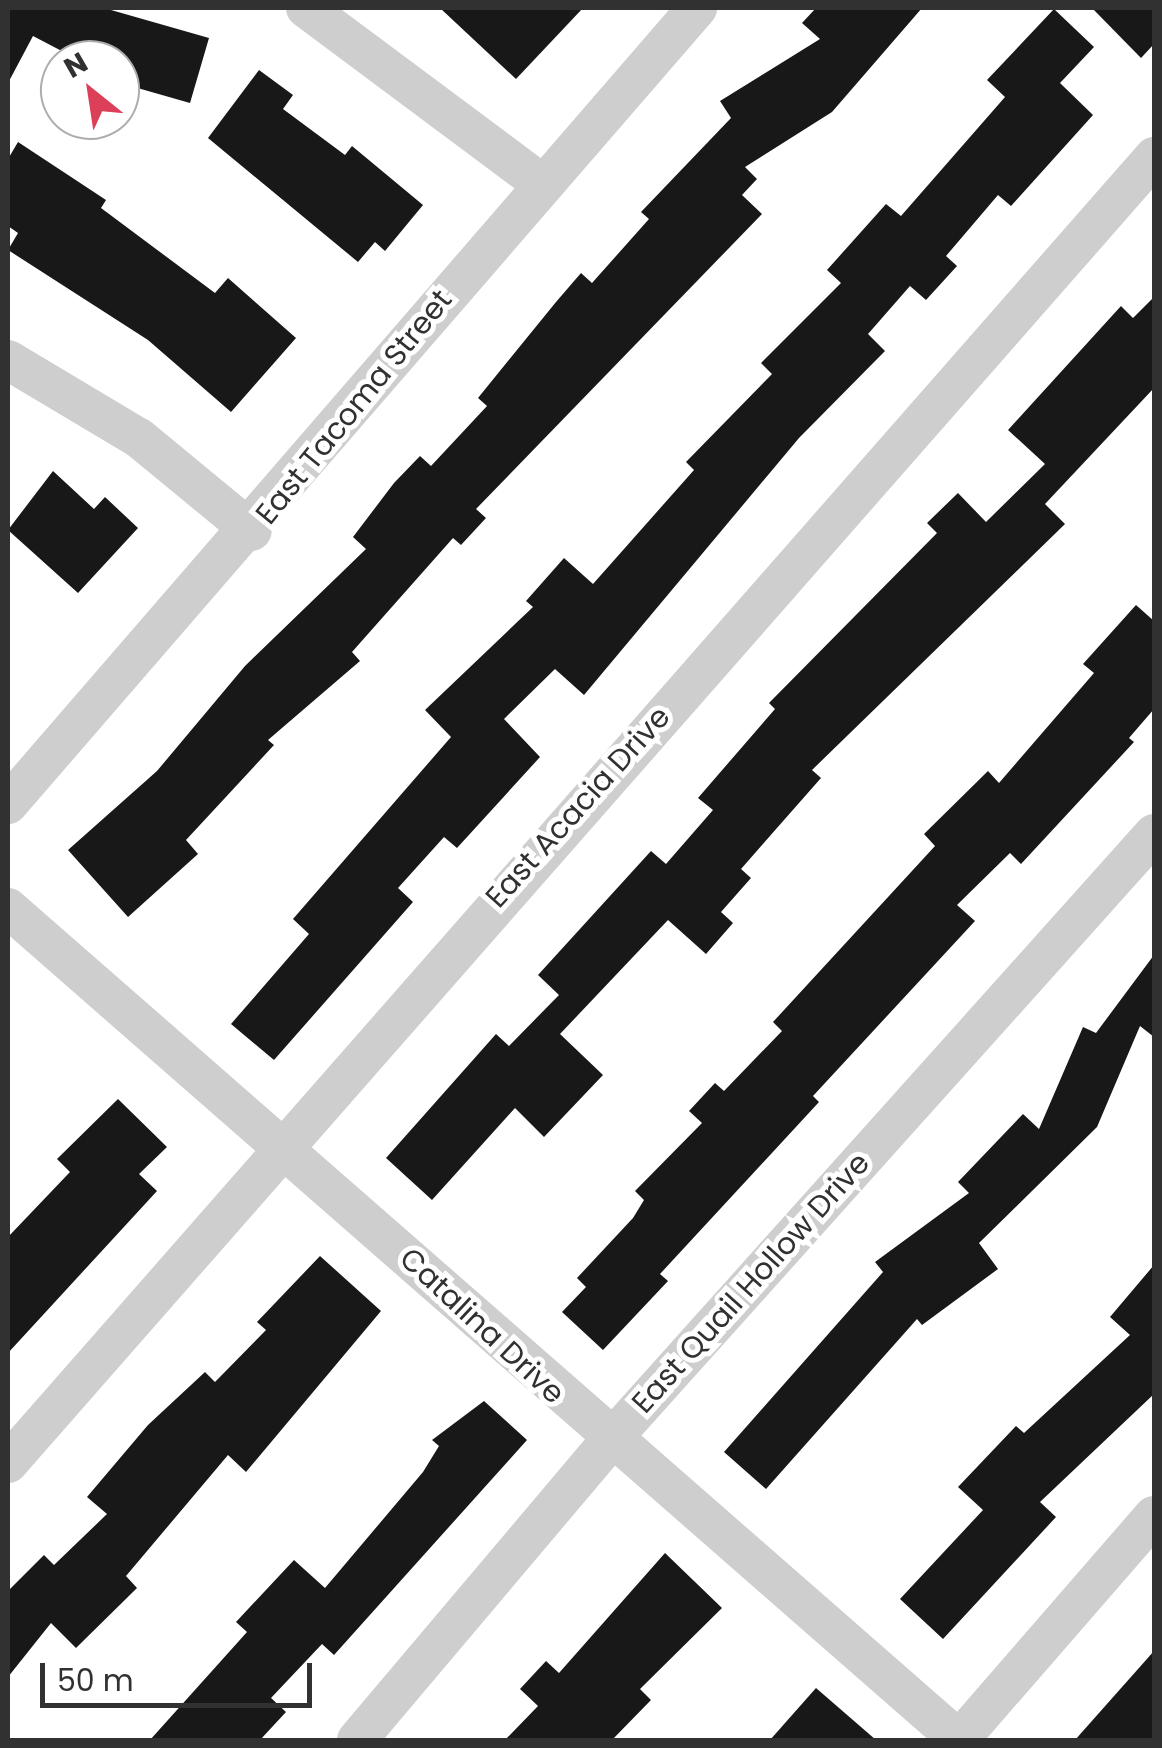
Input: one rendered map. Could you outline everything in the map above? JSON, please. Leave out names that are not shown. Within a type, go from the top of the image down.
[{"type":"street","points":[[306,8],[538,182]]},
{"type":"street","name":"East Tacoma Street","points":[[8,804],[252,531],[538,182],[698,8]]},
{"type":"street","name":"East Acacia Drive","points":[[8,1463],[282,1141],[1154,157]]},
{"type":"street","points":[[8,360],[139,438],[252,531]]},
{"type":"street","name":"East Quail Hollow Drive","points":[[357,1740],[608,1442],[1154,834]]},
{"type":"street","name":"Catalina Drive","points":[[8,908],[282,1141],[608,1442],[959,1740]]},
{"type":"street","points":[[959,1740],[1154,1516]]},
{"type":"building","points":[[8,8],[104,8],[209,38],[190,103],[140,89],[140,40],[41,40],[33,36],[8,83]]},
{"type":"building","points":[[440,8],[583,8],[516,79]]},
{"type":"building","points":[[816,8],[922,8],[832,112],[745,167],[757,179],[742,195],[762,214],[476,509],[486,518],[461,545],[453,538],[352,652],[360,661],[268,740],[274,745],[186,840],[198,854],[128,917],[68,850],[157,771],[245,666],[366,549],[353,537],[394,483],[420,456],[431,466],[487,406],[478,398],[556,302],[581,273],[592,283],[649,219],[641,212],[731,118],[720,101],[820,39],[802,23]]},
{"type":"building","points":[[1092,8],[1154,8],[1154,44],[1141,58]]},
{"type":"building","points":[[1054,9],[1094,47],[1060,83],[1093,115],[1011,206],[998,195],[946,256],[957,266],[926,300],[910,286],[868,334],[885,351],[799,438],[584,695],[555,669],[504,719],[540,757],[457,848],[444,837],[398,888],[413,902],[274,1060],[231,1024],[309,934],[293,919],[451,737],[425,710],[533,607],[526,601],[564,558],[593,584],[694,470],[686,462],[772,374],[761,363],[841,283],[827,270],[886,204],[901,216],[1005,97],[987,80]]},
{"type":"building","points":[[259,70],[293,95],[283,109],[345,155],[352,146],[423,205],[385,251],[375,242],[358,262],[208,138]]},
{"type":"building","points":[[18,142],[106,200],[101,208],[215,293],[228,278],[296,338],[231,412],[148,340],[8,250],[18,233],[8,226],[8,159]]},
{"type":"building","points":[[1154,297],[1154,388],[1045,504],[1065,524],[812,770],[821,778],[741,869],[751,878],[721,912],[733,923],[706,954],[668,920],[560,1034],[603,1075],[544,1137],[515,1108],[432,1200],[386,1158],[496,1034],[509,1046],[559,995],[538,975],[651,851],[666,864],[713,810],[698,798],[775,709],[769,703],[937,533],[927,523],[958,493],[986,522],[1045,464],[1008,430],[1121,306],[1133,318]]},
{"type":"building","points":[[53,471],[94,509],[105,497],[138,528],[78,593],[8,530]]},
{"type":"building","points":[[1136,605],[1154,621],[1154,709],[1129,738],[1134,742],[1021,864],[1010,853],[957,905],[975,921],[813,1096],[819,1102],[660,1274],[668,1281],[603,1350],[562,1312],[586,1287],[577,1278],[633,1218],[644,1200],[635,1191],[702,1123],[689,1111],[715,1083],[724,1091],[782,1031],[773,1022],[935,846],[924,834],[988,771],[999,783],[1094,673],[1083,664]]},
{"type":"building","points":[[1154,955],[1154,1037],[1140,1026],[1097,1127],[979,1243],[998,1269],[922,1325],[917,1319],[766,1489],[724,1452],[883,1272],[875,1262],[969,1193],[958,1182],[1023,1114],[1039,1129],[1083,1027],[1096,1033]]},
{"type":"building","points":[[118,1099],[167,1147],[139,1174],[157,1191],[8,1353],[8,1237],[70,1172],[57,1159]]},
{"type":"building","points":[[320,1256],[381,1311],[246,1472],[228,1455],[126,1576],[137,1588],[76,1648],[51,1623],[8,1677],[8,1591],[44,1555],[54,1565],[107,1514],[87,1497],[148,1425],[205,1372],[215,1382],[266,1330],[257,1322]]},
{"type":"building","points":[[1154,1265],[1154,1394],[1040,1502],[1056,1517],[943,1639],[900,1599],[983,1510],[958,1487],[1016,1426],[1024,1433],[1130,1335],[1110,1317]]},
{"type":"building","points":[[484,1401],[527,1440],[334,1655],[322,1644],[271,1698],[286,1712],[260,1740],[150,1740],[247,1632],[236,1622],[294,1560],[325,1588],[423,1472],[439,1446],[432,1440]]},
{"type":"building","points":[[665,1553],[722,1608],[640,1689],[651,1700],[612,1740],[505,1740],[538,1706],[520,1689],[546,1661],[559,1673]]},
{"type":"building","points":[[1154,1651],[1154,1740],[1075,1740]]},
{"type":"building","points":[[816,1688],[876,1740],[770,1740]]}]
